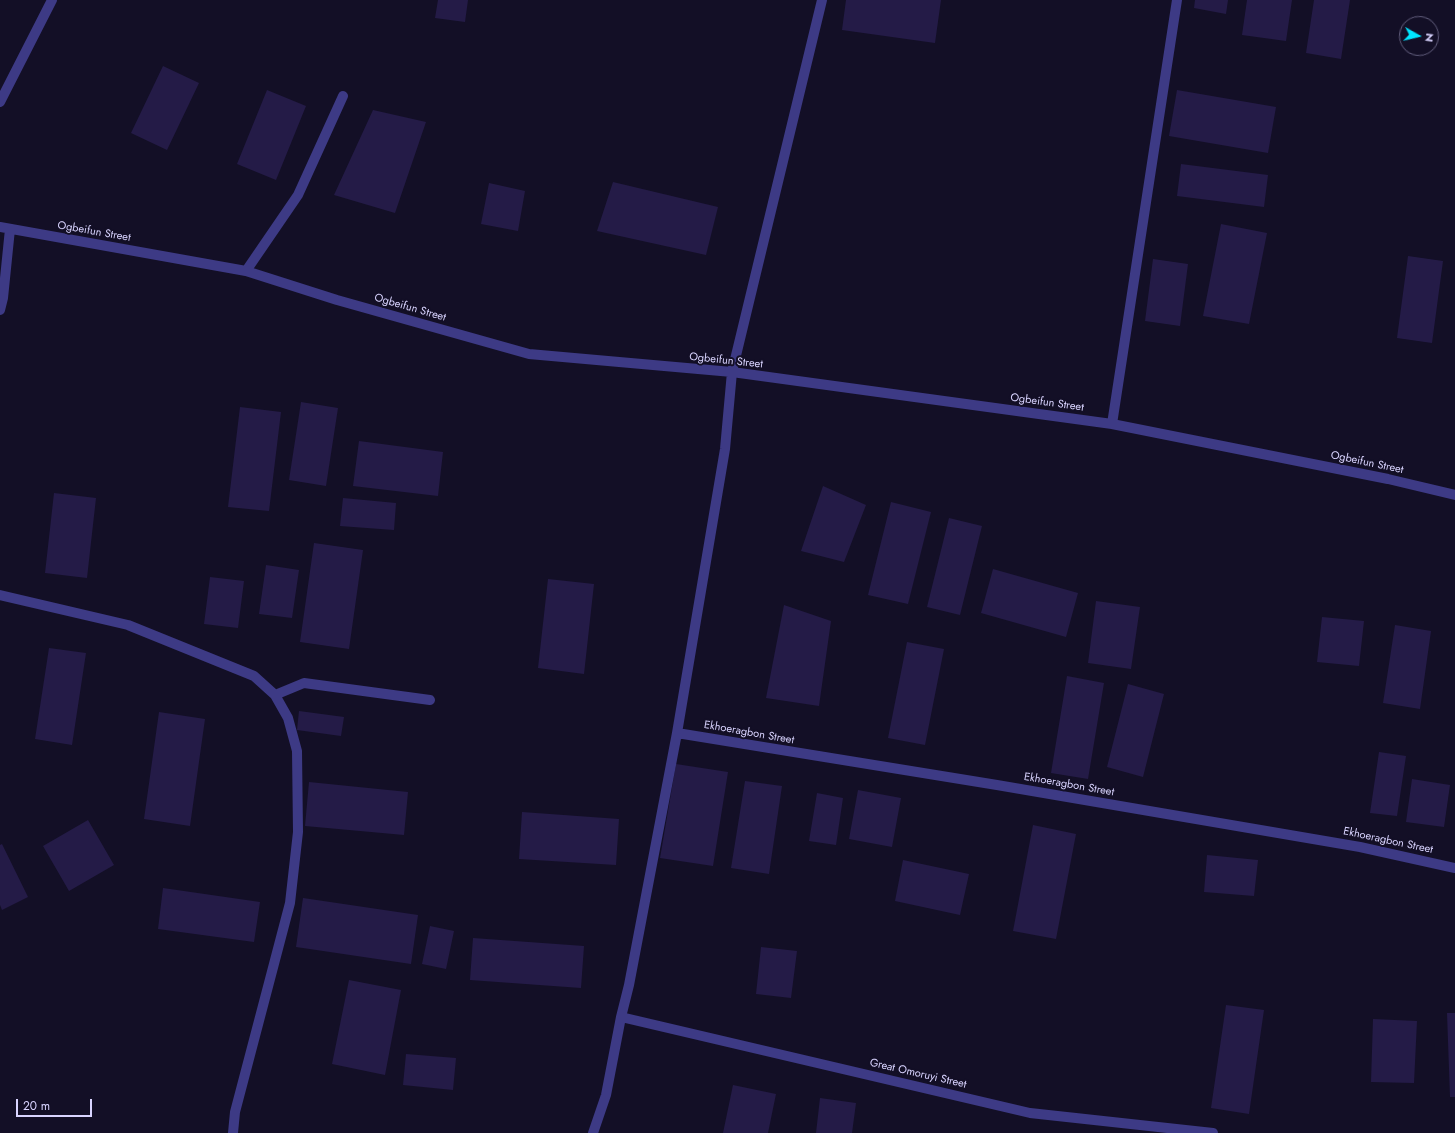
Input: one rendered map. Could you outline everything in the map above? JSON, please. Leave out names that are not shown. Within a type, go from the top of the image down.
[{"type":"street","points":[[0,102],[52,0]]},
{"type":"street","points":[[593,1133],[606,1095],[678,733],[725,449],[732,372],[822,0]]},
{"type":"street","points":[[1112,424],[1177,0]]},
{"type":"street","points":[[246,271],[298,195],[343,96]]},
{"type":"street","points":[[0,310],[3,298],[5,228]]},
{"type":"street","name":"Ogbeifun Street","points":[[5,228],[246,271],[337,300],[529,354],[732,372],[1112,424],[1388,479],[1455,496]]},
{"type":"street","points":[[0,595],[128,625],[254,676],[275,695],[288,718],[297,751],[298,832],[290,903],[235,1112],[233,1133]]},
{"type":"street","points":[[275,695],[304,683],[430,700]]},
{"type":"street","name":"Ekhoeragbon Street","points":[[678,733],[997,785],[1360,847],[1455,868]]},
{"type":"street","name":"Great Omoruyi Street","points":[[621,1017],[1030,1113],[1213,1133]]},
{"type":"building","points":[[438,0],[468,0],[465,22],[435,18]]},
{"type":"building","points":[[846,0],[941,0],[935,43],[842,30]]},
{"type":"building","points":[[1195,0],[1228,0],[1226,14],[1194,8]]},
{"type":"building","points":[[1247,0],[1292,0],[1286,41],[1242,35]]},
{"type":"building","points":[[1314,0],[1350,0],[1341,59],[1306,53]]},
{"type":"building","points":[[163,66],[199,83],[167,150],[131,133]]},
{"type":"building","points":[[267,90],[306,106],[276,180],[237,164]]},
{"type":"building","points":[[1177,90],[1276,107],[1268,153],[1169,136]]},
{"type":"building","points":[[373,110],[426,122],[395,213],[334,195]]},
{"type":"building","points":[[1181,164],[1268,175],[1264,207],[1177,196]]},
{"type":"building","points":[[613,182],[718,207],[706,255],[597,231]]},
{"type":"building","points":[[489,183],[525,191],[518,231],[481,224]]},
{"type":"building","points":[[1221,224],[1267,233],[1249,324],[1203,316]]},
{"type":"building","points":[[1408,256],[1443,261],[1432,343],[1397,338]]},
{"type":"building","points":[[1153,259],[1188,264],[1180,326],[1145,321]]},
{"type":"building","points":[[301,402],[338,408],[326,486],[289,480]]},
{"type":"building","points":[[240,407],[281,412],[269,511],[228,507]]},
{"type":"building","points":[[359,441],[443,452],[438,496],[353,486]]},
{"type":"building","points":[[823,486],[866,505],[844,562],[801,551]]},
{"type":"building","points":[[54,493],[96,498],[87,578],[45,573]]},
{"type":"building","points":[[343,498],[396,503],[394,530],[340,526]]},
{"type":"building","points":[[891,502],[931,512],[908,604],[868,595]]},
{"type":"building","points":[[949,518],[982,526],[960,615],[927,607]]},
{"type":"building","points":[[314,543],[363,550],[349,649],[300,642]]},
{"type":"building","points":[[266,565],[299,570],[292,618],[259,614]]},
{"type":"building","points":[[993,569],[1078,593],[1066,637],[981,613]]},
{"type":"building","points":[[210,577],[244,581],[238,628],[204,624]]},
{"type":"building","points":[[548,579],[594,584],[584,674],[538,668]]},
{"type":"building","points":[[1096,601],[1140,607],[1131,669],[1088,663]]},
{"type":"building","points":[[784,605],[831,621],[819,706],[766,698]]},
{"type":"building","points":[[1322,617],[1364,621],[1359,666],[1317,662]]},
{"type":"building","points":[[1395,625],[1431,631],[1420,709],[1383,703]]},
{"type":"building","points":[[907,642],[944,649],[925,745],[888,738]]},
{"type":"building","points":[[49,648],[86,653],[72,745],[35,739]]},
{"type":"building","points":[[1067,676],[1104,683],[1088,779],[1051,773]]},
{"type":"building","points":[[1128,684],[1164,694],[1143,777],[1107,767]]},
{"type":"building","points":[[299,711],[344,717],[341,736],[297,730]]},
{"type":"building","points":[[159,712],[205,719],[190,826],[144,819]]},
{"type":"building","points":[[1379,752],[1406,756],[1397,816],[1370,813]]},
{"type":"building","points":[[676,764],[728,772],[713,866],[660,858]]},
{"type":"building","points":[[1412,779],[1450,785],[1444,827],[1406,822]]},
{"type":"building","points":[[745,781],[782,786],[769,874],[731,868]]},
{"type":"building","points":[[309,782],[408,792],[404,835],[305,826]]},
{"type":"building","points":[[858,790],[901,798],[892,847],[849,839]]},
{"type":"building","points":[[817,793],[843,798],[836,845],[809,841]]},
{"type":"building","points":[[522,812],[619,819],[616,865],[519,859]]},
{"type":"building","points":[[88,820],[114,865],[69,891],[43,846]]},
{"type":"building","points":[[1033,825],[1076,834],[1056,939],[1013,931]]},
{"type":"building","points":[[2,844],[28,897],[2,910],[0,905],[0,845]]},
{"type":"building","points":[[1207,855],[1258,860],[1254,896],[1204,892]]},
{"type":"building","points":[[903,860],[969,874],[960,915],[895,901]]},
{"type":"building","points":[[163,888],[260,902],[254,942],[158,929]]},
{"type":"building","points":[[303,898],[418,915],[411,964],[296,947]]},
{"type":"building","points":[[430,926],[454,931],[446,969],[422,964]]},
{"type":"building","points":[[473,938],[584,946],[581,988],[470,980]]},
{"type":"building","points":[[761,947],[797,951],[791,998],[756,994]]},
{"type":"building","points":[[349,980],[401,990],[385,1075],[332,1064]]},
{"type":"building","points":[[1226,1005],[1264,1010],[1249,1114],[1211,1108]]},
{"type":"building","points":[[1447,1013],[1455,1013],[1455,1097],[1450,1097]]},
{"type":"building","points":[[1373,1019],[1417,1021],[1414,1083],[1371,1082]]},
{"type":"building","points":[[406,1054],[456,1058],[453,1090],[403,1085]]},
{"type":"building","points":[[733,1085],[776,1094],[768,1133],[723,1133]]},
{"type":"building","points":[[820,1098],[856,1103],[852,1133],[816,1133]]}]
